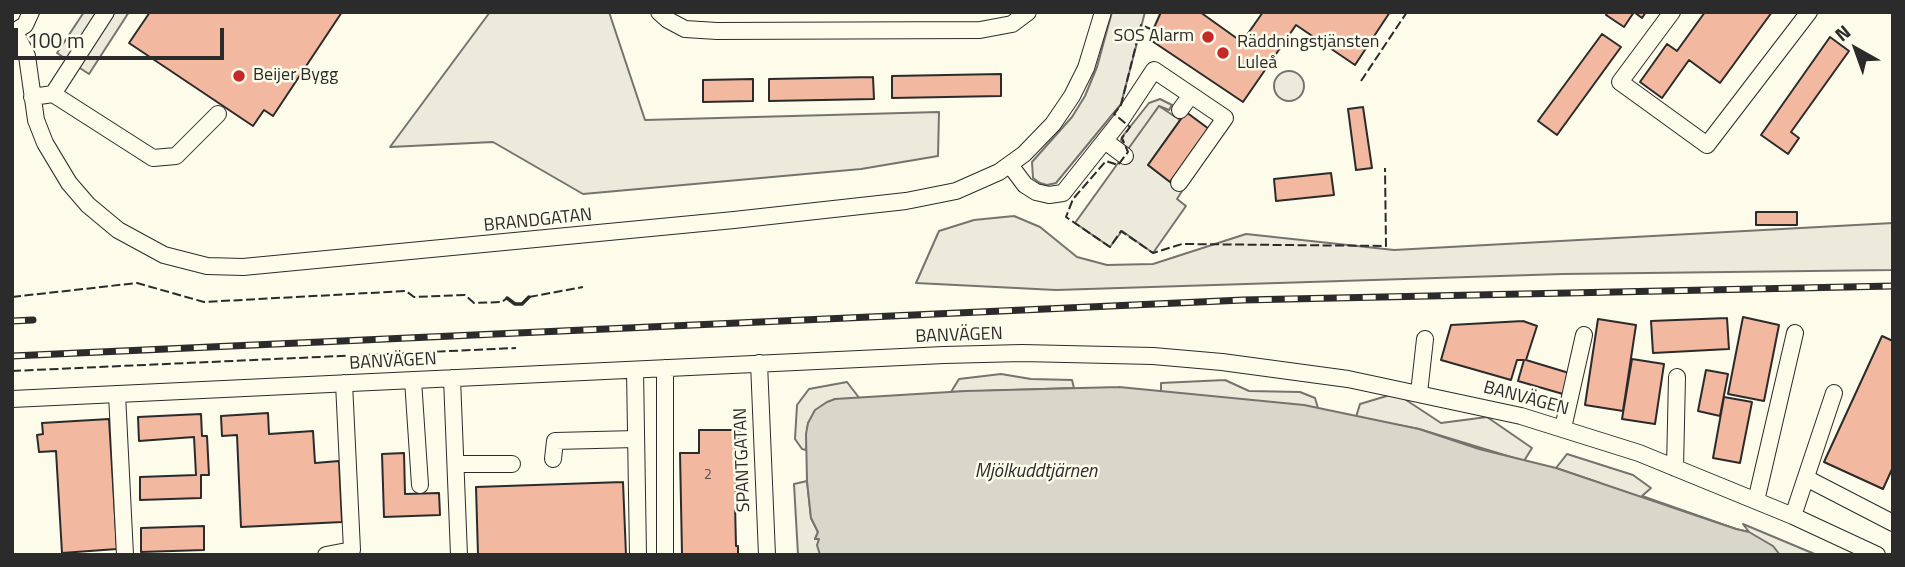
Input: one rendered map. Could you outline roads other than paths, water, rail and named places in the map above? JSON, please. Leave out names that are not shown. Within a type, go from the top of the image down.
[{"type":"street","points":[[14,33],[25,25],[31,12]]},
{"type":"street","points":[[53,94],[106,12]]},
{"type":"street","points":[[659,12],[685,29],[717,31],[980,30],[1012,24],[1028,12]]},
{"type":"street","name":"BRANDGATAN","points":[[14,33],[27,56],[36,120],[56,164],[75,190],[105,221],[133,240],[164,255],[188,262],[224,267],[456,248],[906,201],[956,191],[999,172],[1043,136],[1072,96],[1086,68],[1103,12]]},
{"type":"street","points":[[1672,12],[1620,82],[1707,145],[1809,12]]},
{"type":"street","points":[[1010,165],[1025,184],[1037,192],[1049,195],[1063,192],[1105,142],[1154,70],[1225,118],[1178,183]]},
{"type":"street","points":[[32,97],[53,94],[153,158],[176,156],[218,114]]},
{"type":"street","points":[[1180,110],[1191,95]]},
{"type":"street","points":[[1105,142],[1125,156]]},
{"type":"street","points":[[1756,500],[1795,333]]},
{"type":"street","points":[[1563,428],[1584,335]]},
{"type":"street","points":[[1419,393],[1425,339]]},
{"type":"street","name":"BANVÄGEN","points":[[12,399],[759,363],[1022,353],[1129,355],[1272,368],[1419,393],[1563,428],[1756,500],[1877,555]]},
{"type":"street","name":"SPANTGATAN","points":[[759,363],[767,555]]},
{"type":"street","points":[[665,368],[665,555]]},
{"type":"street","points":[[635,370],[638,555]]},
{"type":"street","points":[[1675,468],[1677,377]]},
{"type":"street","points":[[452,378],[459,555]]},
{"type":"street","points":[[413,380],[420,485]]},
{"type":"street","points":[[327,555],[352,550],[344,383]]},
{"type":"street","points":[[1793,516],[1834,393]]},
{"type":"street","points":[[117,394],[125,555]]},
{"type":"street","points":[[553,459],[555,441],[636,439]]},
{"type":"street","points":[[456,464],[512,464]]},
{"type":"street","points":[[1806,478],[1893,523]]},
{"type":"water","name":"Mjölkuddtjärnen","points":[[1119,387],[1304,405],[1419,429],[1479,449],[1556,468],[1749,532],[1773,546],[1780,555],[820,555],[817,545],[819,539],[815,539],[818,532],[811,518],[806,434],[815,410],[827,402],[835,399],[966,391]]},
{"type":"railway","points":[[12,356],[1243,300],[1893,286]]},
{"type":"railway","points":[[12,321],[33,320]]},
{"type":"place","name":"SOS Alarm","points":[[1208,37]]},
{"type":"place","name":"Räddningstjänsten Luleå","points":[[1223,53]]},
{"type":"place","name":"Beijer Bygg","points":[[239,76]]}]
